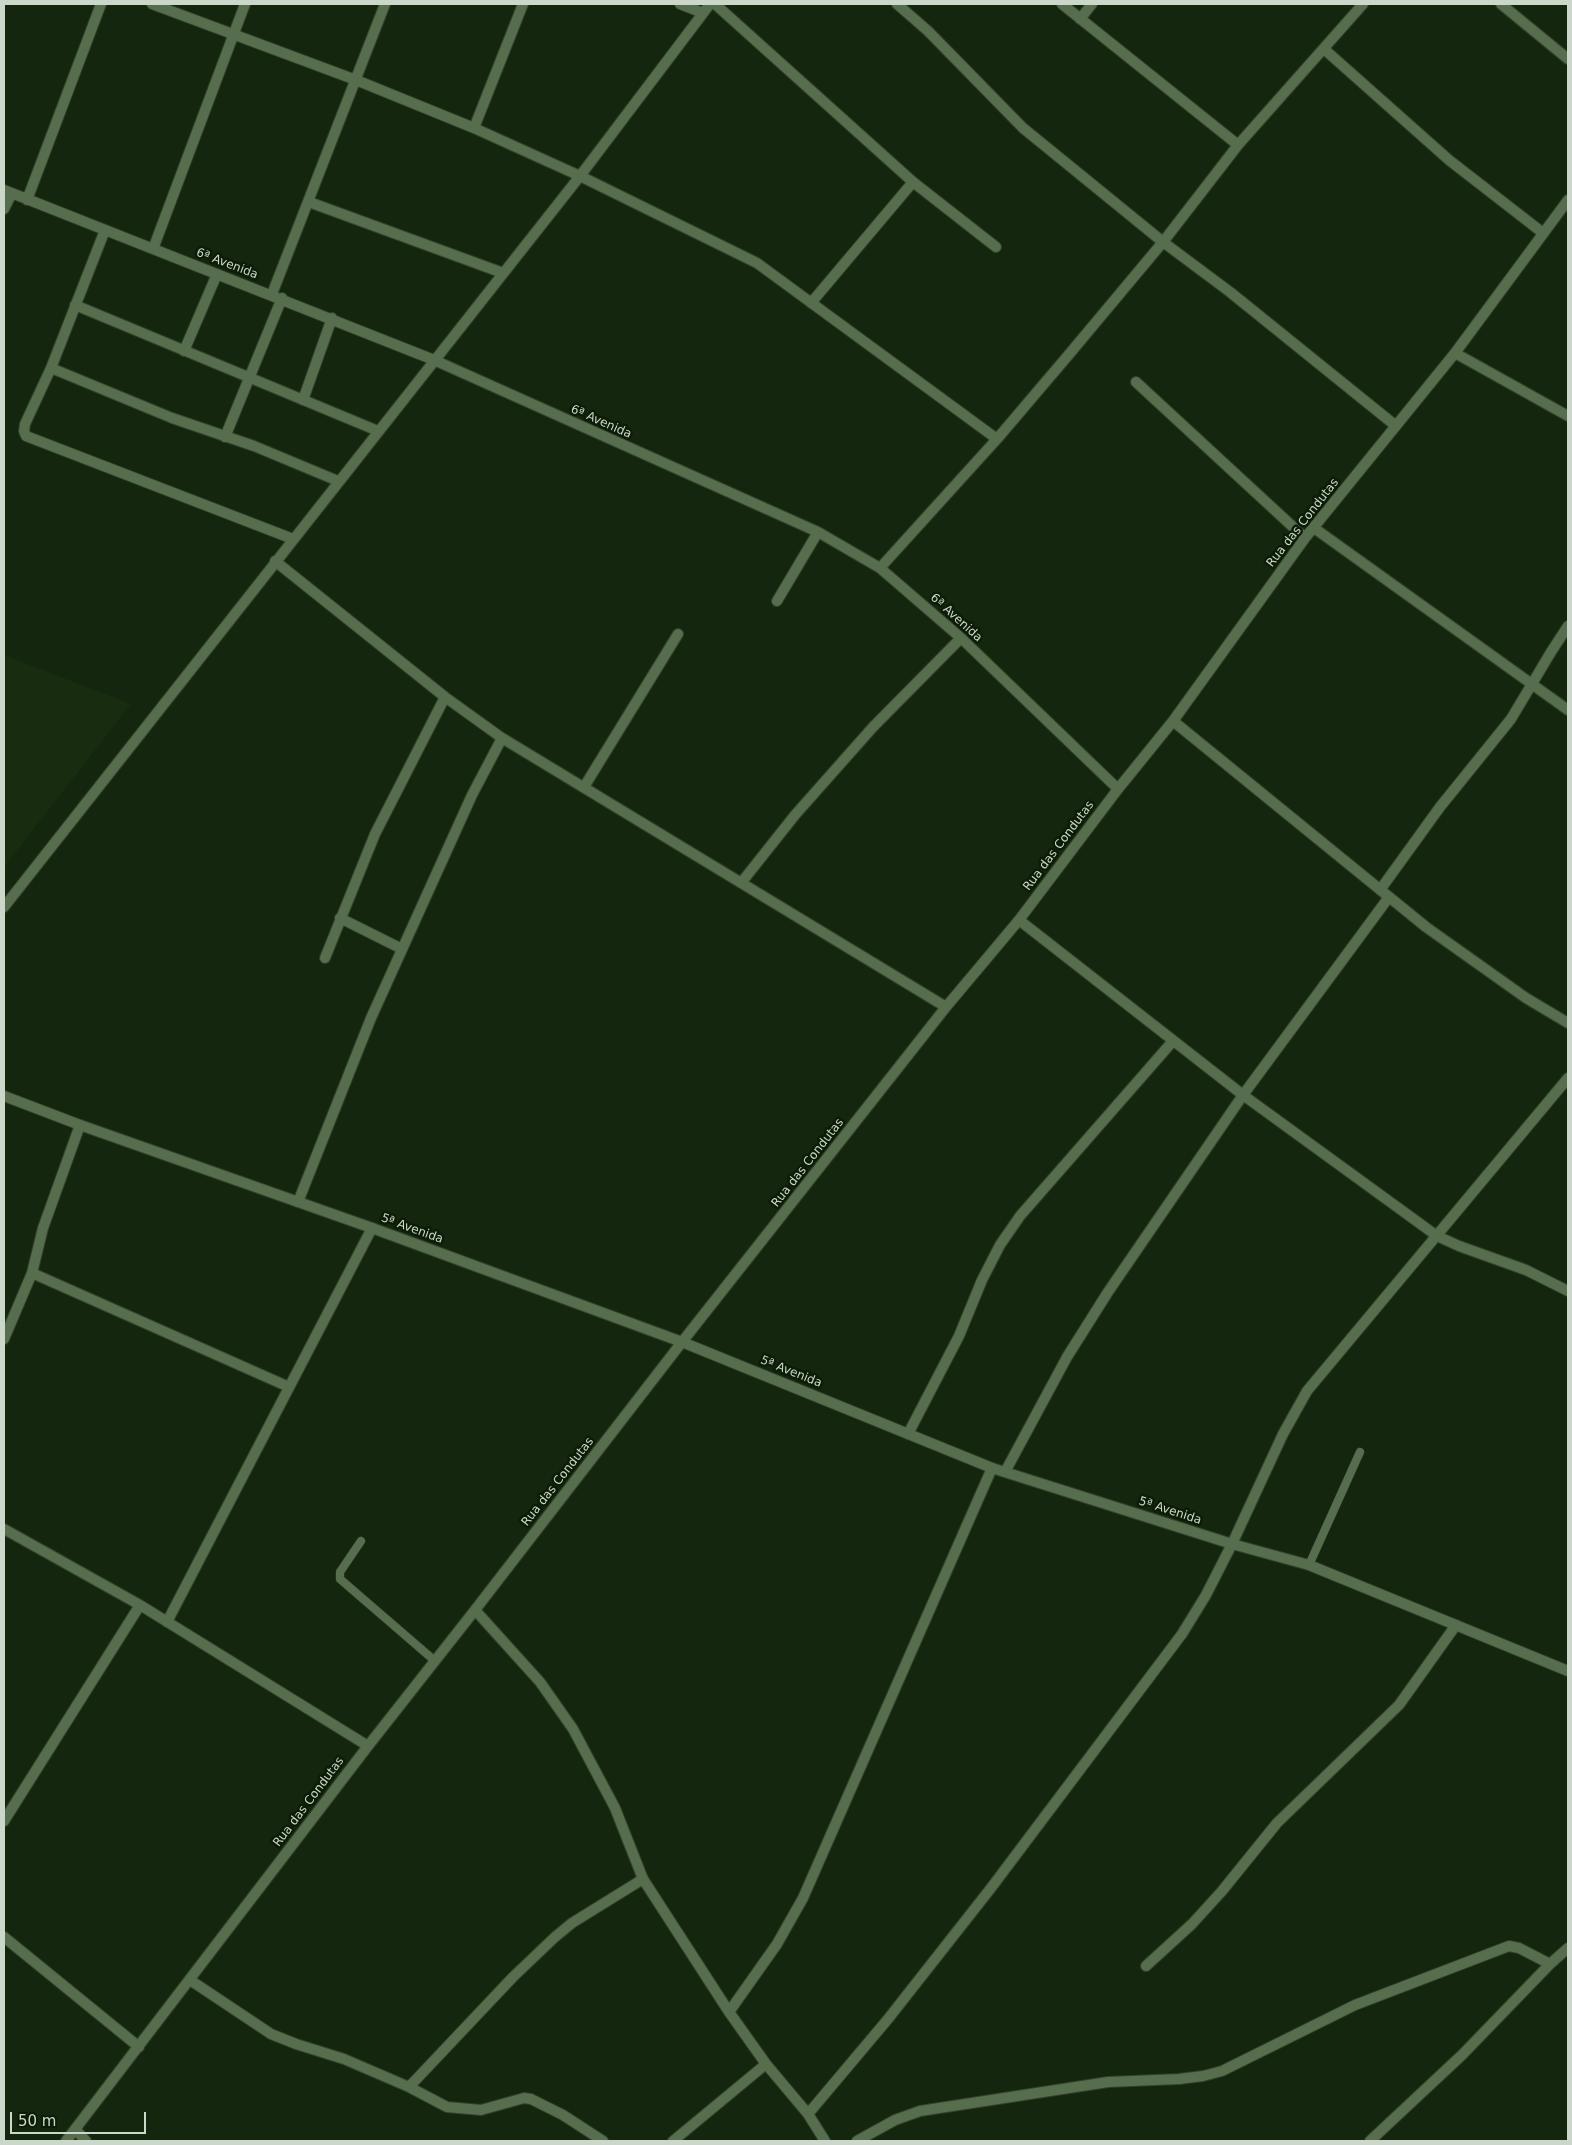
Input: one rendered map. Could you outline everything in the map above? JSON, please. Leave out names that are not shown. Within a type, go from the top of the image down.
[{"type":"street","points":[[28,200],[101,4]]},
{"type":"street","points":[[152,4],[356,80],[474,128],[580,176],[756,263],[997,439]]},
{"type":"street","points":[[154,249],[245,4]]},
{"type":"street","points":[[225,437],[250,378],[309,202],[385,4]]},
{"type":"street","points":[[474,128],[523,4]]},
{"type":"street","points":[[680,4],[703,13]]},
{"type":"street","points":[[4,907],[580,176],[710,4]]},
{"type":"street","points":[[714,4],[913,182],[996,247]]},
{"type":"street","points":[[896,4],[928,32],[1023,128],[1163,242],[1230,292],[1396,426]]},
{"type":"street","points":[[1062,4],[1238,146]]},
{"type":"street","points":[[1080,19],[1092,4]]},
{"type":"street","points":[[880,568],[997,439],[1163,242],[1238,146],[1363,4]]},
{"type":"street","points":[[1501,4],[1568,59]]},
{"type":"street","points":[[1324,49],[1449,160],[1543,233]]},
{"type":"street","points":[[811,303],[913,182]]},
{"type":"street","points":[[4,209],[8,192]]},
{"type":"street","name":"6ª Avenida","points":[[8,192],[277,296],[434,360],[818,532],[880,568],[961,638],[1118,789]]},
{"type":"street","name":"Rua das Condutas","points":[[66,2141],[368,1746],[476,1610],[682,1342],[946,1007],[1019,920],[1118,789],[1173,721],[1306,538],[1455,353],[1568,200]]},
{"type":"street","points":[[309,202],[503,273]]},
{"type":"street","points":[[105,230],[51,368],[26,424],[24,431],[26,436],[293,539]]},
{"type":"street","points":[[184,351],[217,274]]},
{"type":"street","points":[[75,306],[378,431]]},
{"type":"street","points":[[304,400],[332,318]]},
{"type":"street","points":[[1455,353],[1568,416]]},
{"type":"street","points":[[51,368],[172,418],[338,481]]},
{"type":"street","points":[[1136,382],[1306,538]]},
{"type":"street","points":[[1314,528],[1568,710]]},
{"type":"street","points":[[777,602],[818,532]]},
{"type":"street","points":[[275,561],[445,698],[502,738],[946,1007]]},
{"type":"street","points":[[1380,890],[1440,807],[1510,719],[1568,626]]},
{"type":"street","points":[[584,787],[678,634]]},
{"type":"street","points":[[741,883],[795,816],[873,728],[961,638]]},
{"type":"street","points":[[325,958],[375,834],[445,698]]},
{"type":"street","points":[[1173,721],[1426,927],[1526,998],[1568,1023]]},
{"type":"street","points":[[298,1202],[371,1018],[472,795],[502,738]]},
{"type":"street","points":[[1005,1472],[1067,1357],[1108,1292],[1243,1095],[1389,897]]},
{"type":"street","points":[[340,918],[402,949]]},
{"type":"street","points":[[1019,920],[1100,981],[1243,1095],[1438,1236],[1459,1246],[1526,1270],[1568,1292]]},
{"type":"street","points":[[908,1434],[959,1336],[982,1280],[1000,1245],[1020,1216],[1173,1041]]},
{"type":"street","points":[[808,2114],[888,2019],[1071,1783],[1182,1634],[1206,1594],[1232,1544],[1265,1469],[1308,1391],[1568,1078]]},
{"type":"street","name":"5ª Avenida","points":[[4,1096],[80,1126],[372,1228],[682,1342],[992,1468],[1232,1544],[1309,1565],[1456,1624],[1568,1672]]},
{"type":"street","points":[[4,1339],[32,1273],[43,1228],[80,1126]]},
{"type":"street","points":[[167,1622],[372,1228]]},
{"type":"street","points":[[32,1273],[289,1387]]},
{"type":"street","points":[[729,2012],[777,1944],[803,1898],[992,1468]]},
{"type":"street","points":[[4,1529],[140,1605],[368,1746]]},
{"type":"street","points":[[4,1821],[140,1605]]},
{"type":"street","points":[[476,1610],[540,1682],[573,1729],[615,1808],[643,1879],[729,2012],[766,2064],[808,2114],[825,2141]]},
{"type":"street","points":[[1146,1966],[1192,1924],[1276,1823],[1399,1705],[1456,1624]]},
{"type":"street","points":[[409,2087],[513,1977],[555,1937],[572,1923],[643,1879]]},
{"type":"street","points":[[4,1937],[139,2046]]},
{"type":"street","points":[[858,2141],[895,2120],[920,2111],[1108,2082],[1178,2079],[1203,2076],[1222,2071],[1355,2005],[1509,1946],[1519,1948],[1550,1964]]},
{"type":"street","points":[[1370,2141],[1462,2055],[1550,1964],[1568,1948]]},
{"type":"street","points":[[190,1980],[271,2034],[344,2059],[409,2087],[447,2108],[481,2110],[524,2098],[531,2098],[563,2115],[603,2141]]},
{"type":"street","points":[[673,2141],[766,2064]]},
{"type":"street","points":[[75,2129],[86,2141]]},
{"type":"lane","points":[[1309,1565],[1360,1452]]},
{"type":"lane","points":[[361,1540],[340,1572],[340,1579],[435,1661]]},
{"type":"shaded area","points":[[4,655],[131,704],[4,867]]}]
